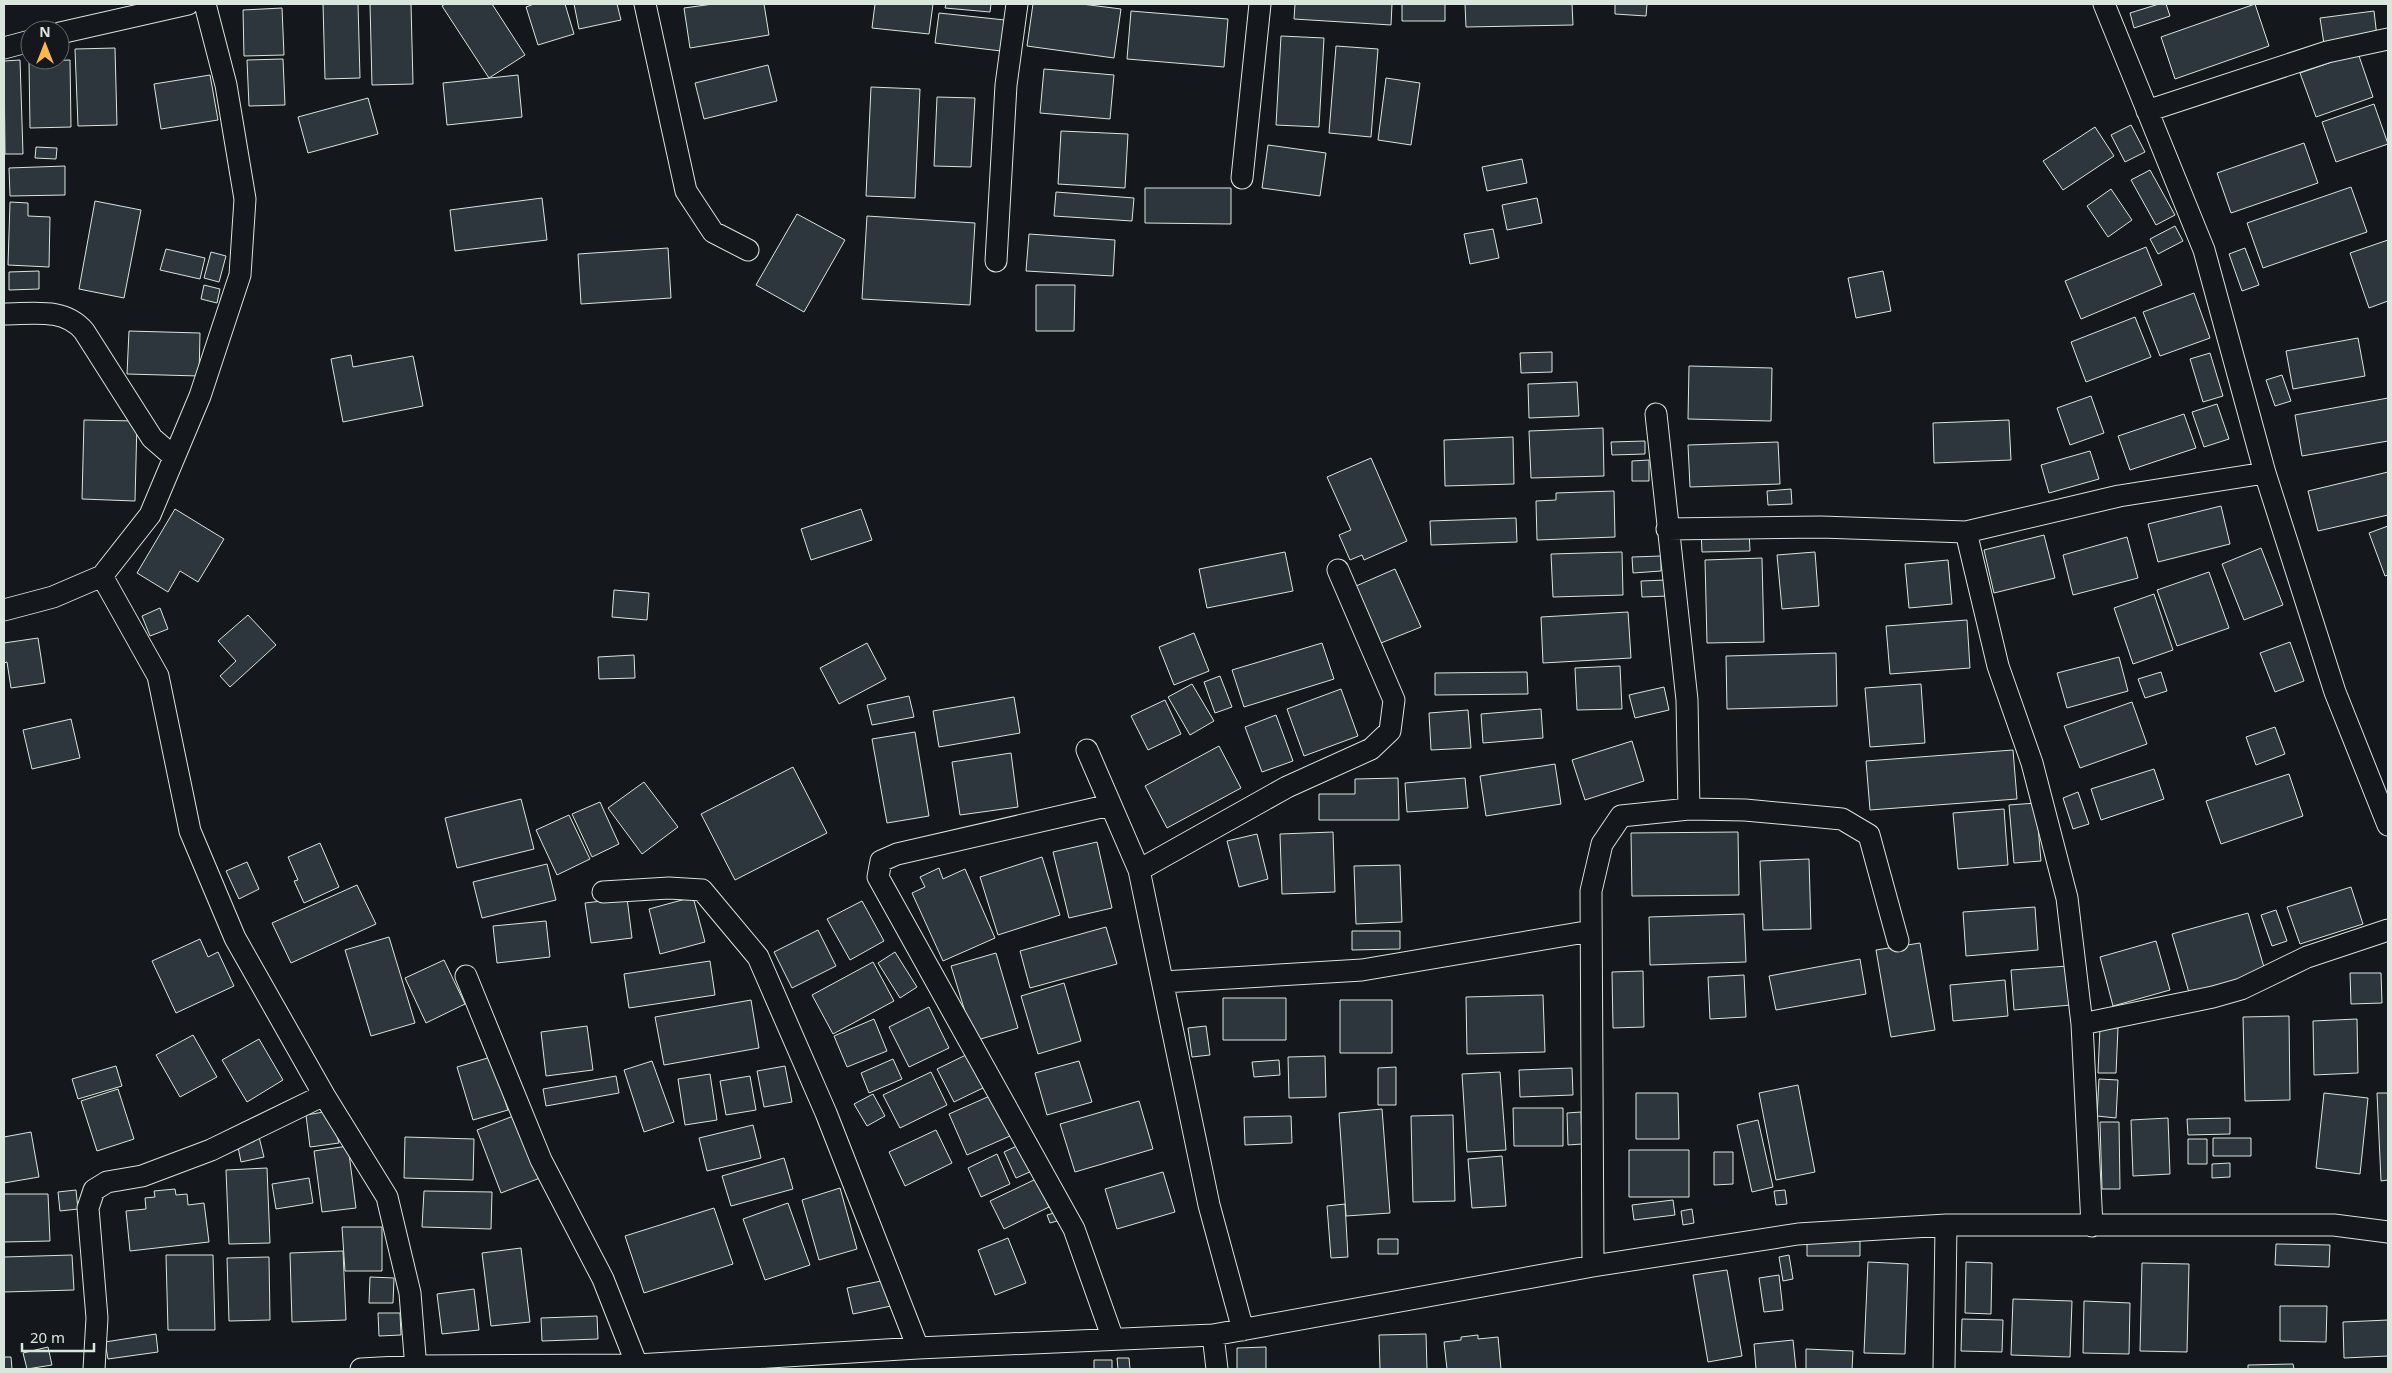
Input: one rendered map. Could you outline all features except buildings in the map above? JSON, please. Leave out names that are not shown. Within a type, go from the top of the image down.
[{"type":"street","points":[[70,31],[188,4]]},
{"type":"street","points":[[4,610],[53,597],[102,576],[150,515],[200,396],[240,275],[245,199],[226,85],[205,4]]},
{"type":"street","points":[[645,4],[686,191],[713,232],[748,250]]},
{"type":"street","points":[[996,261],[1006,85],[1017,4]]},
{"type":"street","points":[[1242,178],[1260,4]]},
{"type":"street","points":[[2104,4],[2204,250],[2265,474],[2335,692],[2388,825]]},
{"type":"street","points":[[2147,111],[2318,54],[2388,39]]},
{"type":"street","points":[[4,48],[20,44]]},
{"type":"street","points":[[4,314],[60,314],[76,320],[152,438],[174,458]]},
{"type":"street","points":[[1656,414],[1687,700],[1689,809]]},
{"type":"street","points":[[1667,528],[1820,526],[1966,532],[2119,496],[2265,474]]},
{"type":"street","points":[[1966,532],[1998,666],[2032,763],[2067,898],[2082,1024],[2092,1226]]},
{"type":"street","points":[[1139,870],[1287,787],[1371,749],[1390,731],[1394,700],[1338,570]]},
{"type":"street","points":[[102,576],[158,676],[190,832],[231,929],[254,975],[324,1095],[387,1197],[410,1293],[416,1367]]},
{"type":"street","points":[[1087,750],[1139,870],[1209,1205],[1243,1330]]},
{"type":"street","points":[[1110,805],[897,854],[881,861],[878,877],[1074,1229],[1113,1339]]},
{"type":"street","points":[[1593,1266],[1591,891],[1602,844],[1621,816],[1689,809],[1745,810],[1842,819],[1869,836],[1898,941]]},
{"type":"street","points":[[603,892],[669,888],[702,890],[758,957],[826,1113],[918,1348]]},
{"type":"street","points":[[2082,1024],[2213,997],[2241,989],[2307,957],[2388,930]]},
{"type":"street","points":[[1163,982],[1362,970],[1591,931]]},
{"type":"street","points":[[466,976],[541,1160],[603,1278],[637,1365]]},
{"type":"street","points":[[94,1369],[97,1318],[88,1208],[94,1190],[107,1182],[142,1176],[211,1150],[324,1095]]},
{"type":"street","points":[[1944,1369],[1946,1226]]},
{"type":"street","points":[[361,1369],[637,1365],[918,1348],[1213,1335],[1593,1266],[1798,1234],[1946,1226],[2334,1226],[2388,1232]]},
{"type":"street","points":[[1213,1335],[1217,1369]]}]
